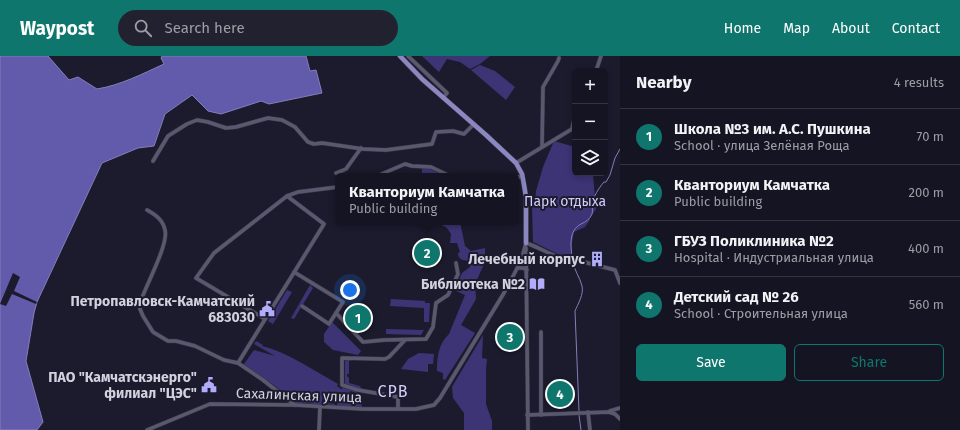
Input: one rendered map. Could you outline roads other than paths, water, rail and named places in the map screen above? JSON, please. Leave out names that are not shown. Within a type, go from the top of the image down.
[{"type":"main road","points":[[400,56],[422,80],[474,124],[516,163],[522,176],[526,197],[526,243]]},
{"type":"street","points":[[408,56],[447,93],[444,98]]},
{"type":"street","points":[[597,68],[601,56]]},
{"type":"street","points":[[542,147],[543,87],[559,58]]},
{"type":"street","points":[[153,161],[168,136],[187,124],[197,120],[226,128],[236,127],[268,118],[282,120],[295,127],[308,142],[314,144],[322,143],[386,150],[432,144],[436,132],[452,131],[464,134],[474,124]]},
{"type":"street","points":[[516,163],[572,129]]},
{"type":"street","points":[[336,173],[346,169],[360,148]]},
{"type":"street","points":[[384,173],[405,164],[431,167],[444,173]]},
{"type":"street","points":[[265,319],[196,278],[214,253],[287,196],[298,192],[312,192],[325,188],[335,188]]},
{"type":"street","points":[[238,363],[324,224],[287,196]]},
{"type":"street","points":[[147,210],[159,218],[166,231],[164,244],[140,303],[140,309],[148,326],[153,332],[168,341],[176,341],[195,346],[224,360],[238,363],[263,380],[296,406]]},
{"type":"street","points":[[526,243],[572,260],[615,270],[620,283]]},
{"type":"street","points":[[526,243],[528,430]]},
{"type":"street","points":[[515,272],[521,261],[526,243]]},
{"type":"street","points":[[521,261],[526,260]]},
{"type":"street","points":[[515,272],[526,260]]},
{"type":"street","points":[[336,313],[363,342],[426,339],[433,327],[436,303],[448,295],[458,274],[456,264]]},
{"type":"street","points":[[518,268],[527,270]]},
{"type":"street","points":[[294,272],[343,302],[329,324],[302,306]]},
{"type":"street","name":"Сахалинская улица","points":[[147,430],[210,404],[398,409],[416,409],[434,405],[504,293],[515,272]]},
{"type":"street","points":[[541,332],[541,415]]},
{"type":"street","points":[[398,409],[398,397],[364,391],[342,385],[342,358],[385,359],[389,357],[405,340]]},
{"type":"street","points":[[319,430],[320,407]]},
{"type":"street","points":[[609,412],[620,408]]},
{"type":"street","points":[[588,412],[590,430]]},
{"type":"street","points":[[527,415],[609,412],[615,414],[620,419]]},
{"type":"waterway","points":[[572,258],[572,235],[577,227],[588,220],[591,216],[592,204],[596,193],[610,175],[615,158],[620,149]]},
{"type":"waterway","points":[[573,261],[582,289],[575,311],[579,411]]},
{"type":"waterway","points":[[579,415],[581,430]]},
{"type":"place","name":"Кванториум Камчатка","points":[[427,253]]},
{"type":"place","name":"Лечебный корпус","points":[[597,259]]},
{"type":"place","name":"Библиотека №2","points":[[537,284]]},
{"type":"place","name":"Петропавловск-Камчатский 683030","points":[[267,309]]},
{"type":"place","name":"Школа №3 им. А.С. Пушкина","points":[[358,318]]},
{"type":"place","name":"ГБУЗ Поликлиника №2","points":[[510,337]]},
{"type":"place","name":"ПАО \"Камчатскэнерго\" филиал \"ЦЭС\"","points":[[209,385]]},
{"type":"place","name":"Детский сад № 26","points":[[560,394]]},
{"type":"district","name":"СРВ","points":[[393,391]]},
{"type":"park label","name":"Парк отдыха","points":[[565,201]]}]
